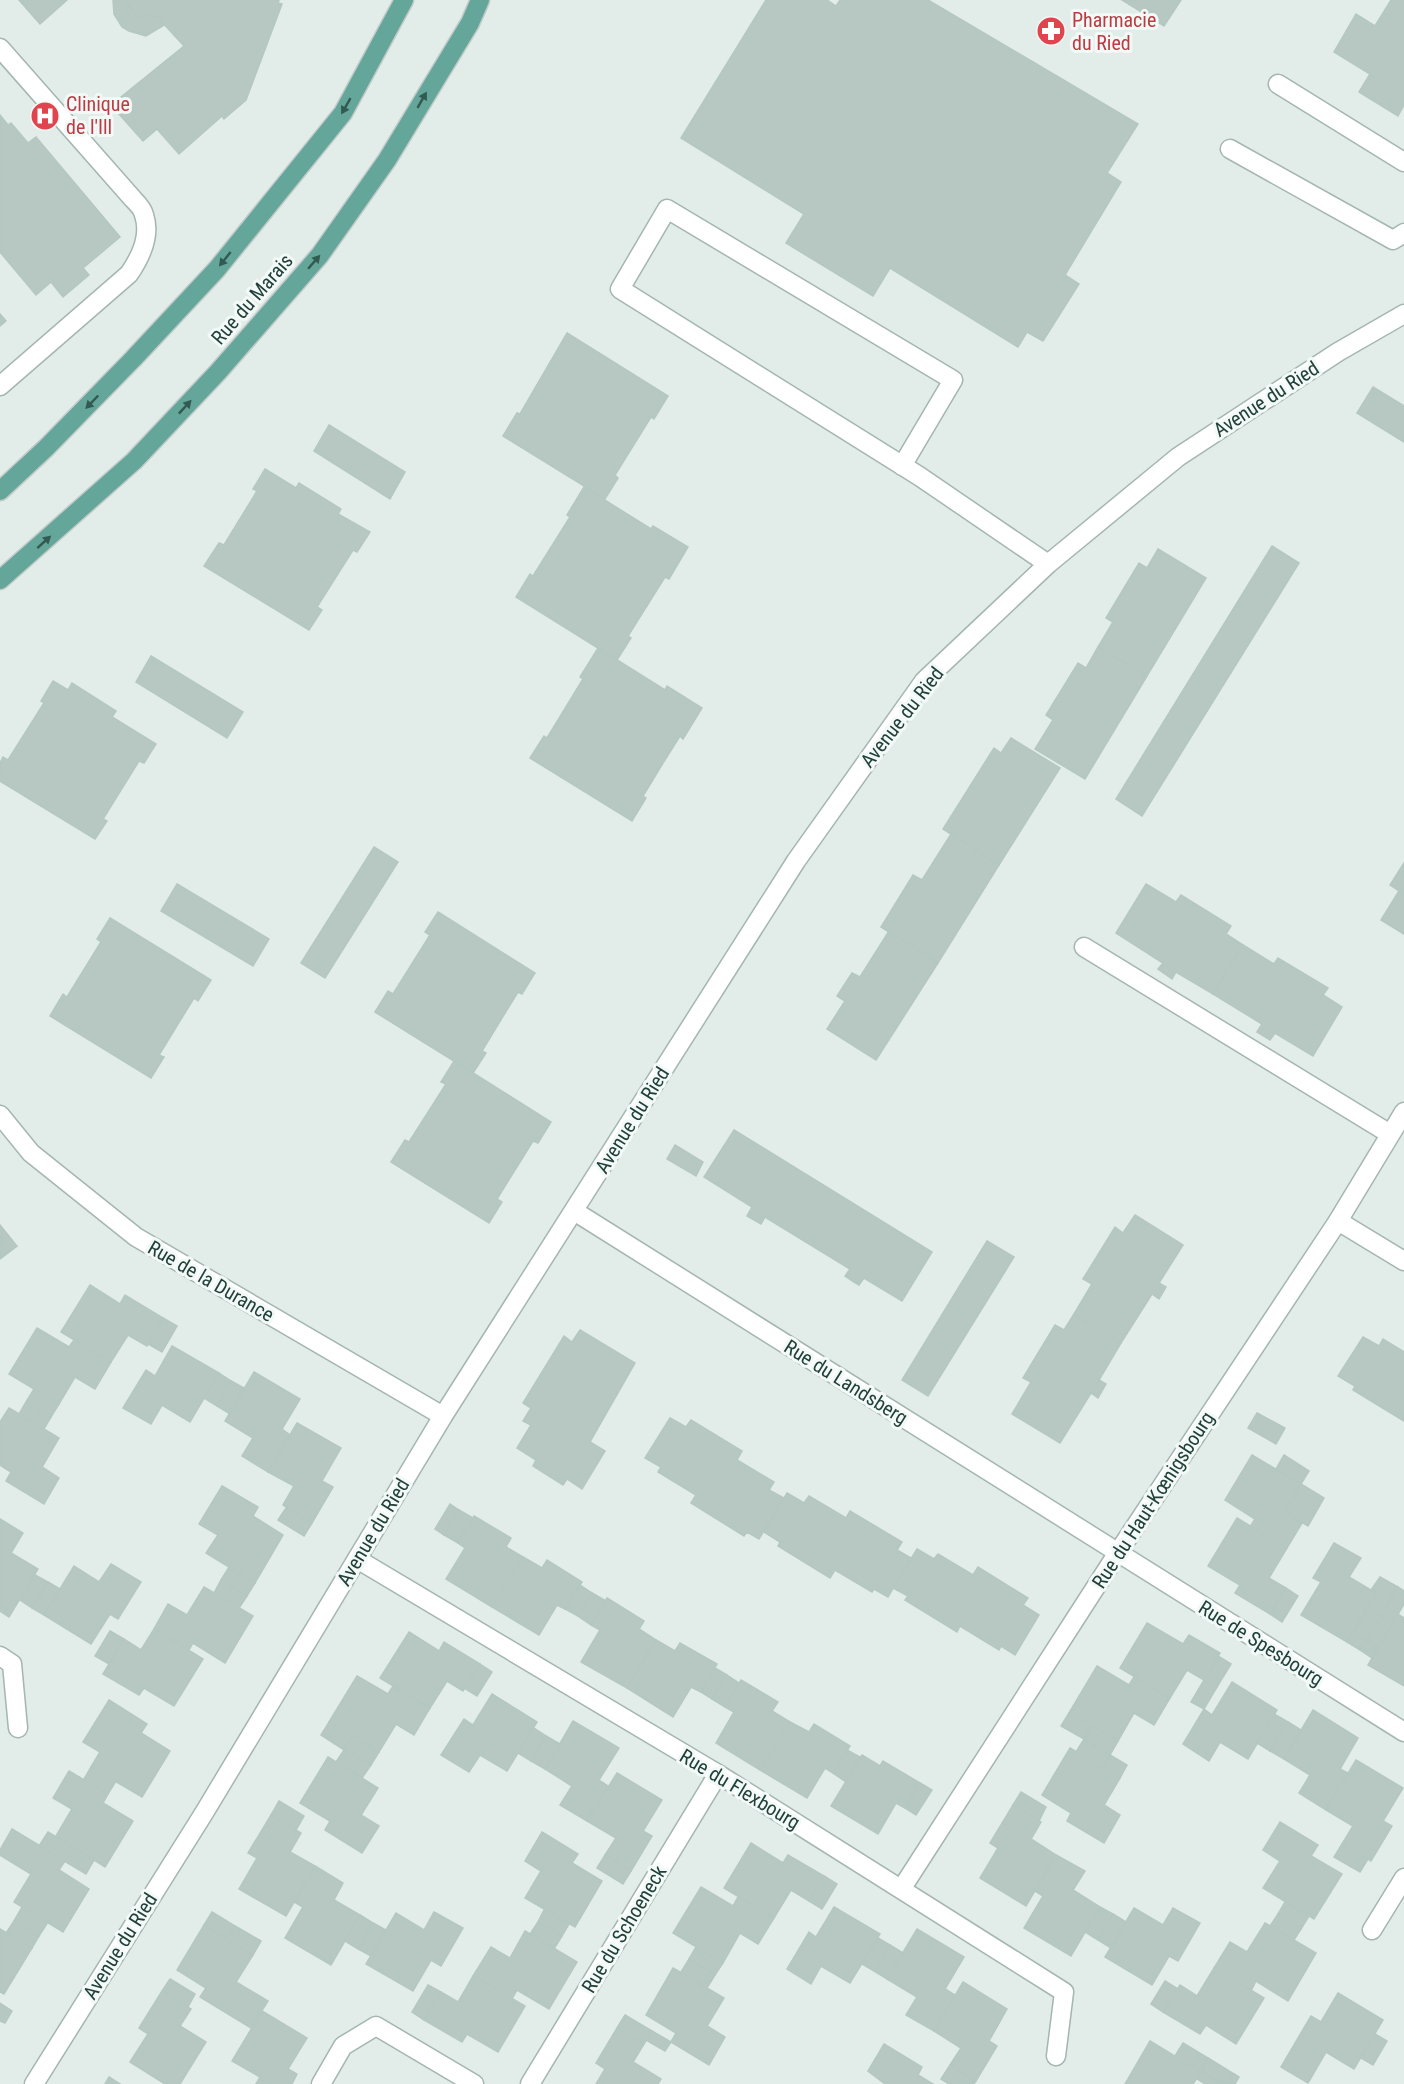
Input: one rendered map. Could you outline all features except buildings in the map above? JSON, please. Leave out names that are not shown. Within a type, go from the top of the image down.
[{"type":"main road","points":[[0,491],[46,448],[133,359],[217,269],[343,113],[404,0]]},
{"type":"main road","name":"Rue du Marais","points":[[0,580],[134,461],[218,372],[320,255],[387,160],[470,23],[480,0]]},
{"type":"street","points":[[0,48],[134,199],[145,215],[145,234],[141,255],[129,274],[0,386]]},
{"type":"street","points":[[1278,84],[1404,162]]},
{"type":"street","points":[[1230,149],[1393,240],[1404,233]]},
{"type":"street","points":[[902,465],[953,380],[667,209],[620,289],[902,465],[1048,564]]},
{"type":"street","name":"Avenue du Ried","points":[[34,2084],[204,1813],[443,1416],[796,861],[924,681],[1048,564],[1178,457],[1338,352],[1404,314]]},
{"type":"street","points":[[1084,947],[1390,1134]]},
{"type":"street","name":"Rue du Haut-Kœnigsbourg","points":[[902,1888],[1117,1554],[1338,1221],[1404,1112]]},
{"type":"street","name":"Rue de la Durance","points":[[0,1116],[31,1153],[136,1237],[443,1416]]},
{"type":"street","name":"Rue du Landsberg","points":[[574,1211],[1117,1554]]},
{"type":"street","points":[[1338,1221],[1404,1261]]},
{"type":"street","name":"Rue de Spesbourg","points":[[1117,1554],[1404,1732]]},
{"type":"street","name":"Rue du Flexbourg","points":[[357,1559],[717,1774],[902,1888],[1064,1992],[1056,2056]]},
{"type":"street","points":[[0,1656],[12,1664],[18,1728]]},
{"type":"street","name":"Rue du Schoeneck","points":[[530,2084],[717,1774]]},
{"type":"street","points":[[1372,1930],[1404,1878]]},
{"type":"street","points":[[321,2084],[343,2046],[376,2026],[474,2084]]},
{"type":"place","name":"Pharmacie du Ried","points":[[1051,31]]},
{"type":"place","name":"Clinique de l'Ill","points":[[45,116]]}]
